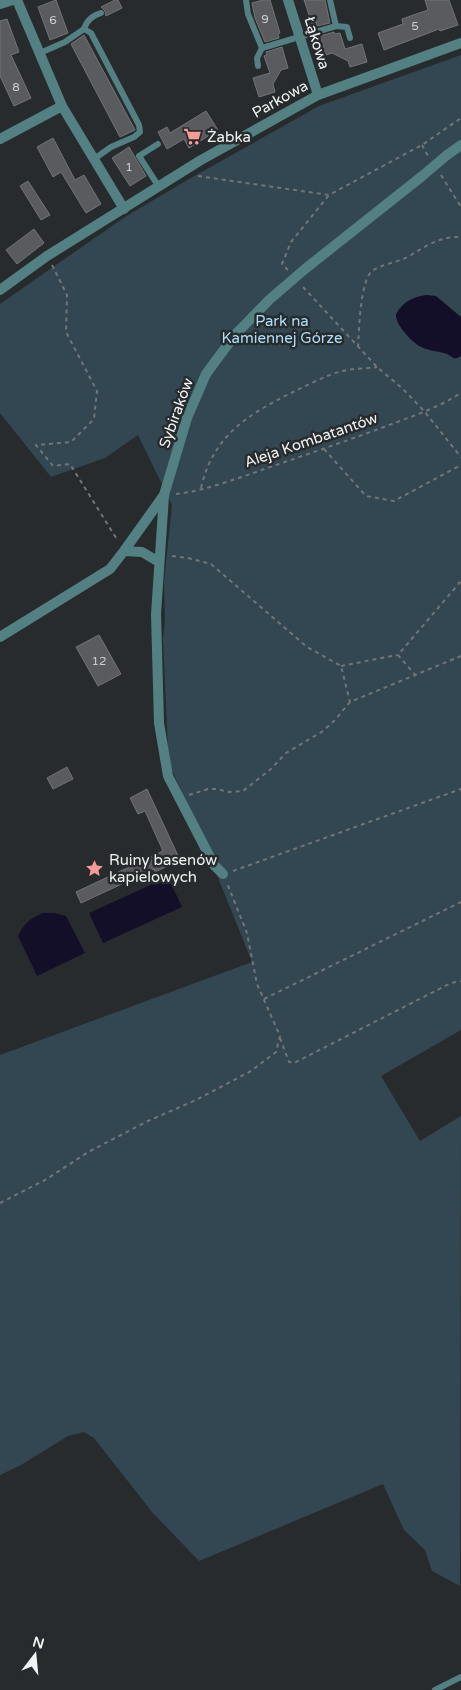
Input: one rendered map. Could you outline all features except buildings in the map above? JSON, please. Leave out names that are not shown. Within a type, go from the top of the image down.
[{"type":"street","points":[[0,4],[13,0]]},
{"type":"street","points":[[17,0],[62,106],[124,209]]},
{"type":"street","name":"Łąkowa","points":[[288,0],[318,95]]},
{"type":"street","name":"Parkowa","points":[[0,290],[47,256],[201,160],[318,95],[461,44]]},
{"type":"street","points":[[0,139],[62,106]]},
{"type":"street","name":"Sybiraków","points":[[0,637],[110,569],[124,551],[164,495],[186,418],[206,374],[234,336],[269,300],[295,278],[461,145]]},
{"type":"street","points":[[164,495],[156,614],[159,723],[168,776],[214,865],[223,874]]},
{"type":"street","points":[[124,551],[142,552],[159,558]]},
{"type":"lane","points":[[246,0],[248,14],[262,48]]},
{"type":"lane","points":[[330,0],[336,26]]},
{"type":"lane","points":[[40,53],[65,42],[84,29],[86,22],[92,16],[101,13]]},
{"type":"lane","points":[[258,66],[256,58],[262,48],[336,26],[347,28],[350,38]]},
{"type":"lane","points":[[84,29],[91,33],[139,125],[140,132],[134,138],[111,147],[94,159]]},
{"type":"lane","points":[[158,144],[139,156],[159,187]]},
{"type":"lane","points":[[435,1690],[461,1677]]},
{"type":"path","points":[[461,118],[422,145],[329,196],[291,242],[282,264],[377,367],[403,389],[424,411],[461,457]]},
{"type":"path","points":[[422,145],[429,157]]},
{"type":"path","points":[[438,170],[461,207]]},
{"type":"path","points":[[190,175],[329,196]]},
{"type":"path","points":[[358,346],[360,311],[364,289],[370,273],[382,266],[409,256],[438,240],[450,237],[461,238]]},
{"type":"path","points":[[47,256],[68,295],[66,332],[97,390],[94,419],[71,442],[36,445],[53,466],[70,464],[124,551]]},
{"type":"path","points":[[201,488],[214,453],[228,434],[246,418],[289,394],[339,372],[377,367]]},
{"type":"path","name":"Aleja Kombatantów","points":[[164,495],[186,493],[324,449],[450,401],[461,393]]},
{"type":"path","points":[[324,449],[366,496],[394,500],[461,465]]},
{"type":"path","points":[[159,558],[188,558],[211,564],[307,647],[341,666],[398,655],[461,581]]},
{"type":"path","points":[[398,655],[416,676]]},
{"type":"path","points":[[180,800],[208,789],[228,792],[243,791],[271,769],[286,753],[323,731],[350,702],[461,656]]},
{"type":"path","points":[[341,666],[350,702]]},
{"type":"path","points":[[461,789],[223,874],[247,933],[257,984],[280,1036],[289,1062],[294,1063],[451,984],[461,982]]},
{"type":"path","points":[[264,999],[461,902]]},
{"type":"path","points":[[0,1203],[45,1180],[90,1151],[252,1071],[276,1052],[280,1036]]},
{"type":"green space","name":"Park na Kamiennej Górze","points":[[461,55],[461,1030],[381,1076],[420,1141],[461,1116],[460,1586],[432,1571],[425,1550],[404,1530],[383,1484],[199,1561],[152,1512],[94,1438],[84,1432],[68,1436],[21,1465],[0,1475],[0,1055],[252,962],[196,823],[171,768],[168,748],[163,639],[165,622],[164,582],[172,505],[138,435],[105,458],[51,477],[0,413],[0,304],[125,217],[319,106]]},
{"type":"shaded area","points":[[427,295],[436,296],[461,317],[461,356],[454,358],[447,354],[421,347],[409,337],[398,323],[396,314],[405,303],[413,298]]},
{"type":"shaded area","points":[[168,877],[182,907],[103,943],[89,913]]},
{"type":"shaded area","points":[[43,913],[55,913],[66,916],[85,953],[37,976],[18,936],[28,922]]},
{"type":"place","name":"Żabka","points":[[193,137]]},
{"type":"place","name":"Ruiny basenów kapielowych","points":[[95,869]]}]
